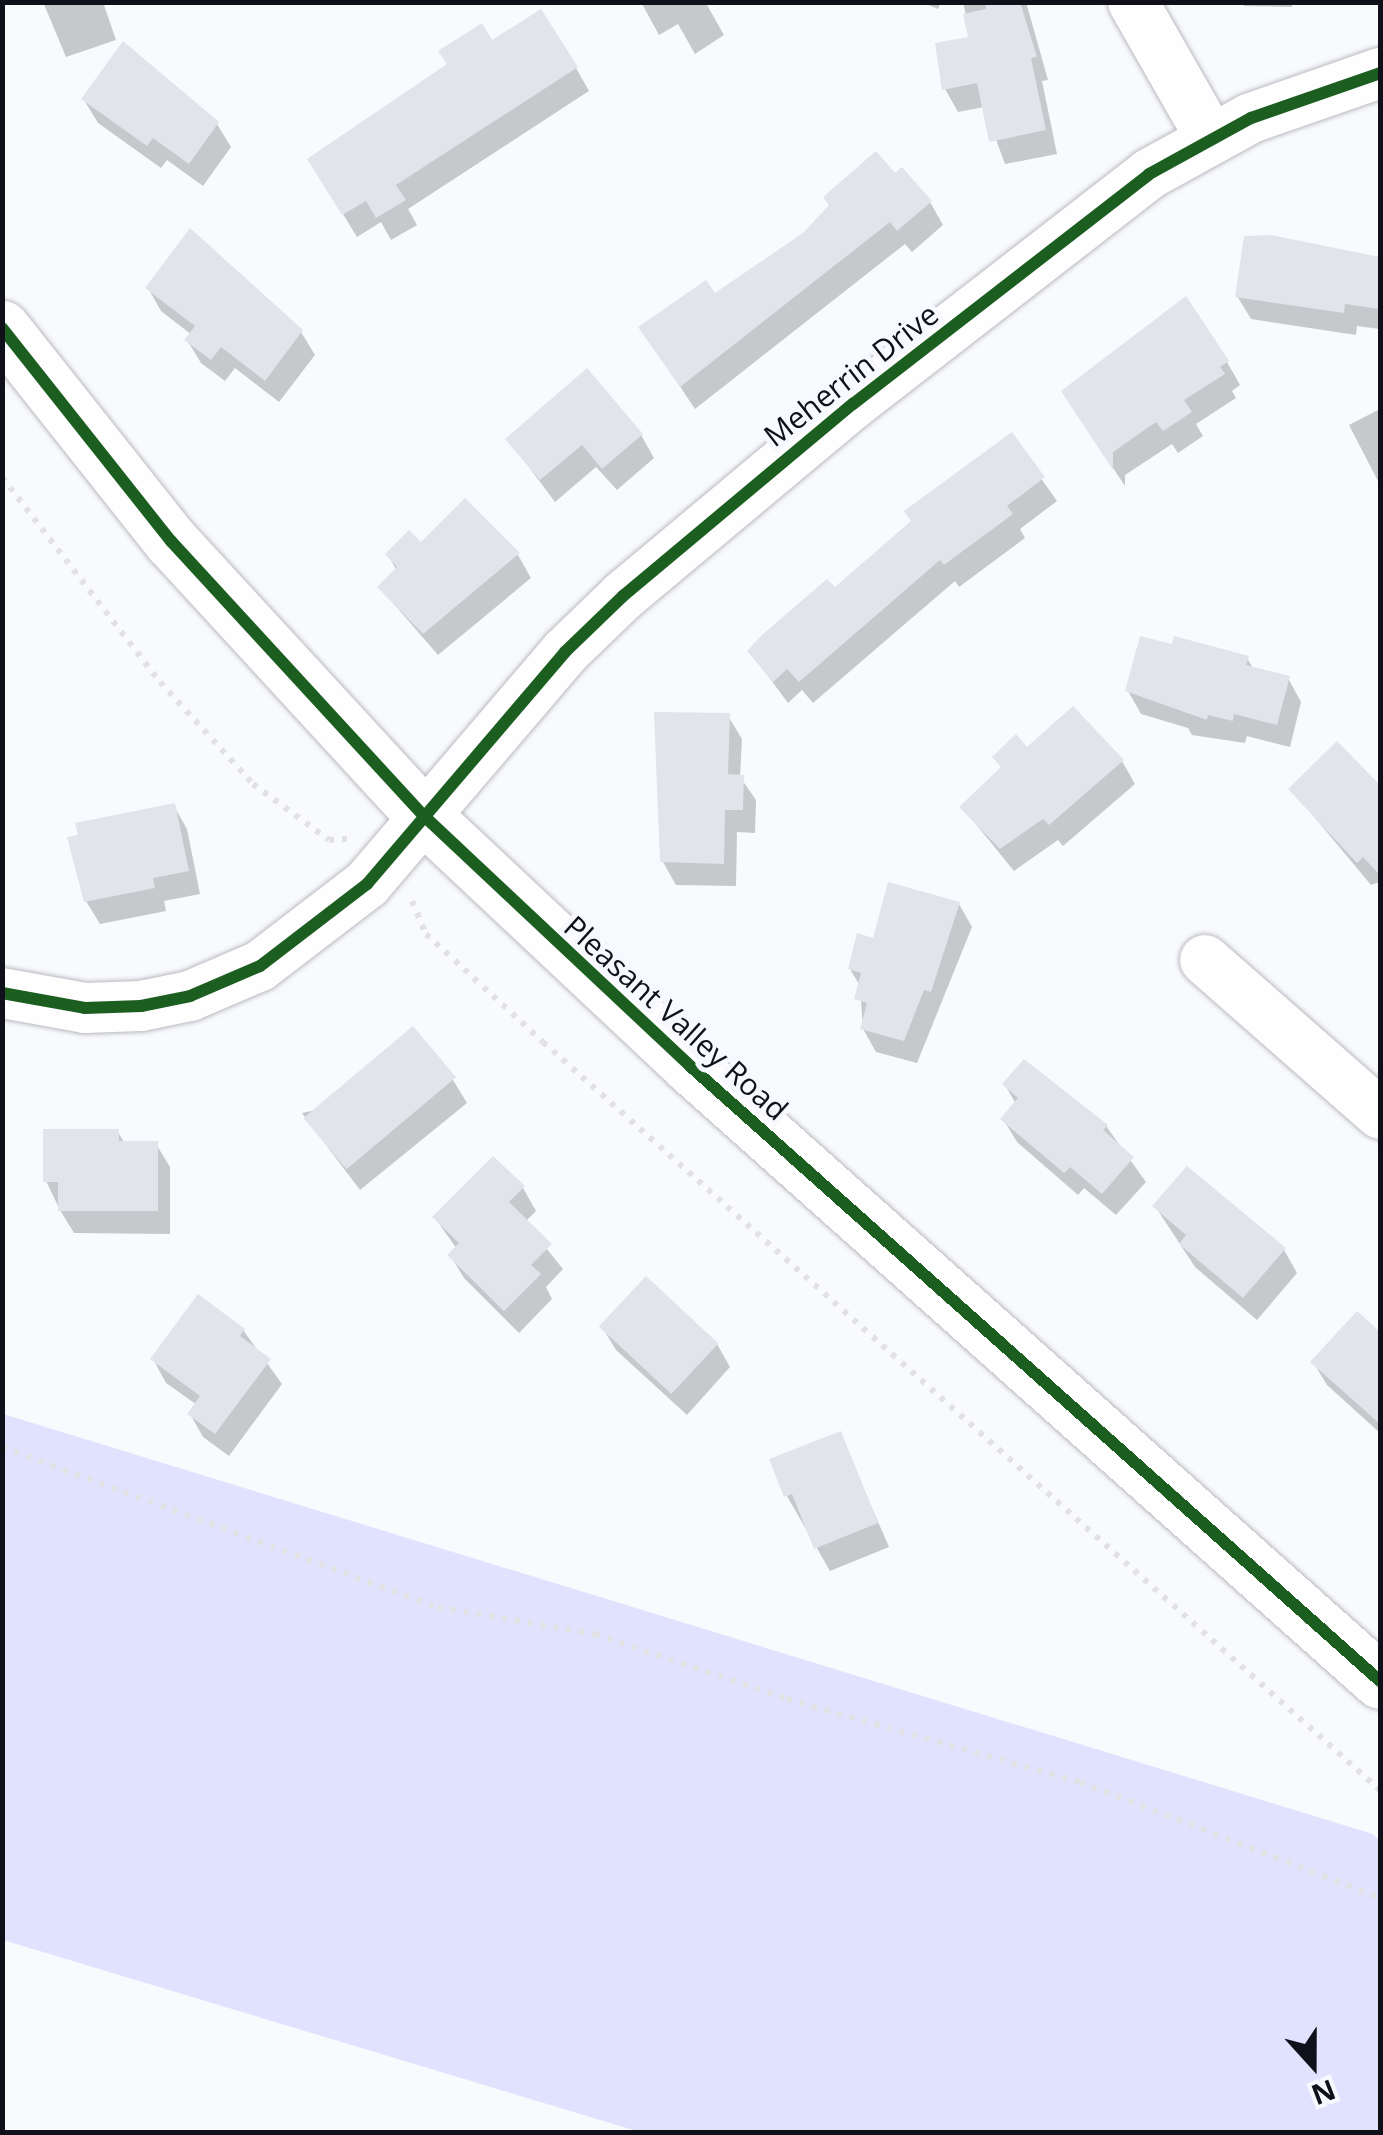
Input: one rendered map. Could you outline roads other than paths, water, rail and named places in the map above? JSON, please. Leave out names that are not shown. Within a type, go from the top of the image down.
[{"type":"main road","name":"Pleasant Valley Road","points":[[2,328],[183,555],[424,816],[690,1066],[1380,1681]]},
{"type":"street","points":[[1133,2],[1210,139]]},
{"type":"street","name":"Meherrin Drive","points":[[2,993],[85,1008],[190,996],[260,966],[381,868],[565,652],[694,533],[1134,186],[1210,139],[1332,85],[1380,72]]},
{"type":"street","points":[[1205,960],[1380,1114]]}]
